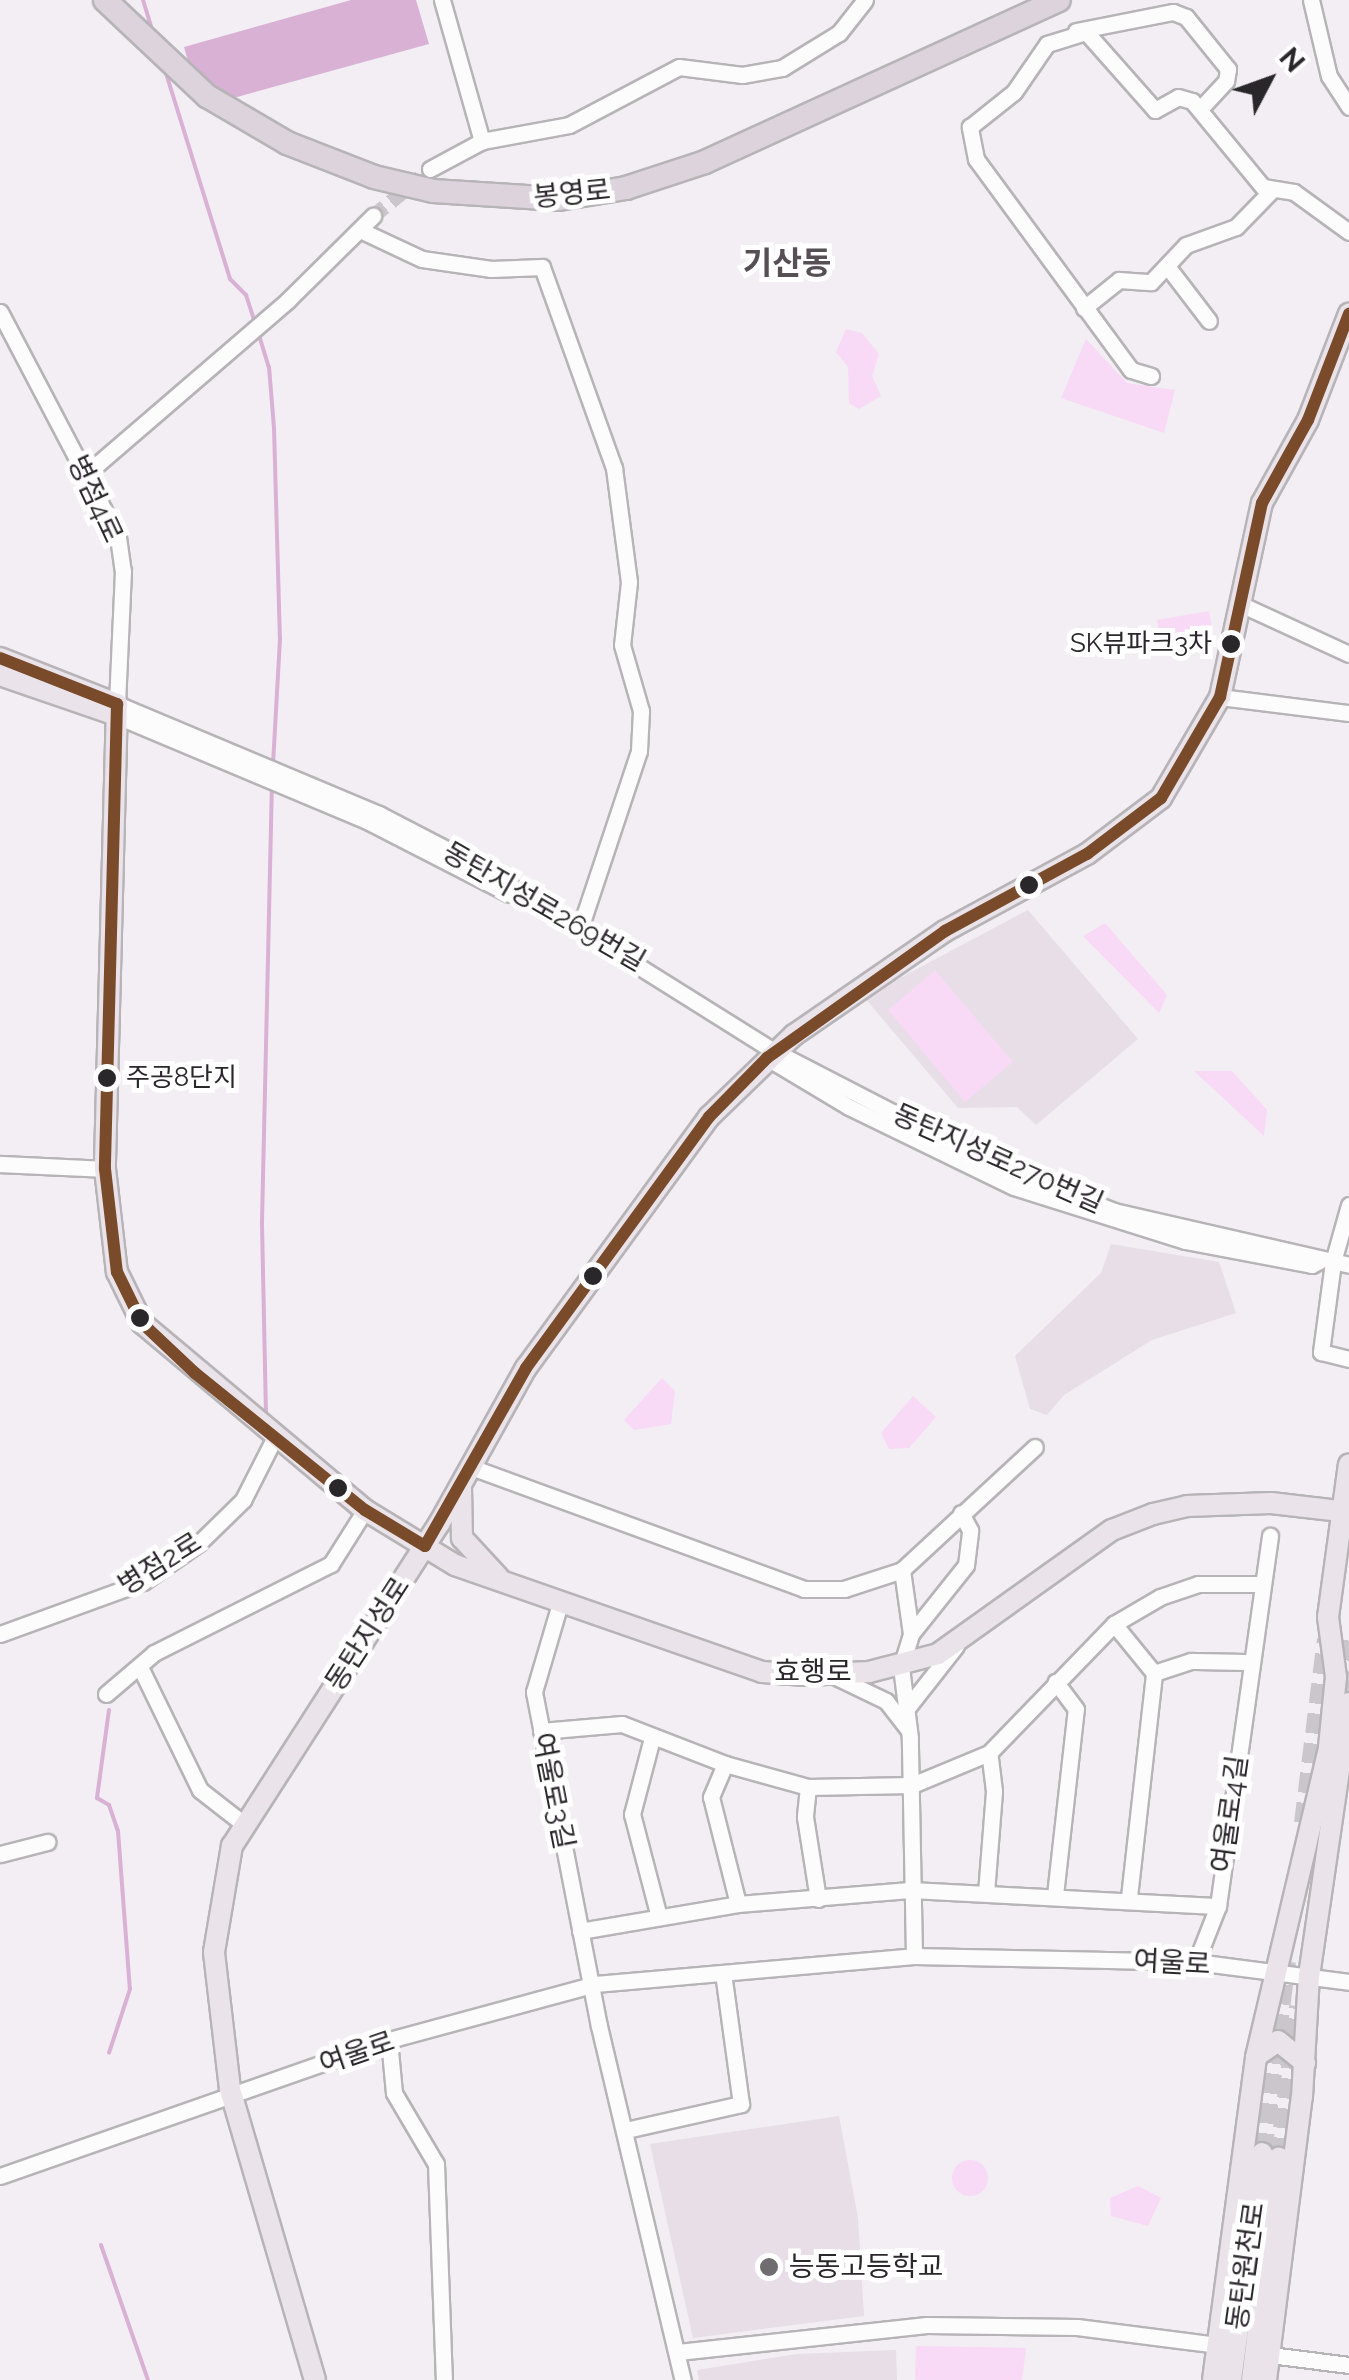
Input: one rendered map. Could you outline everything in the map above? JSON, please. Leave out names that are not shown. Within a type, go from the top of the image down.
[{"type":"highway","points":[[91,0],[132,28]]},
{"type":"highway","name":"봉영로","points":[[108,0],[132,28],[207,96],[287,143],[374,178],[485,199],[559,199],[626,188],[705,162],[1059,0]]},
{"type":"main road","name":"동탄지성로","points":[[314,2380],[232,2098],[214,1952],[232,1846],[425,1546],[537,1352],[710,1117],[771,1054],[945,931],[1088,854],[1162,798],[1220,698],[1262,502],[1308,420],[1349,314]]},
{"type":"main road","points":[[0,658],[117,710]]},
{"type":"main road","points":[[0,676],[117,710]]},
{"type":"main road","points":[[105,1169],[117,710]]},
{"type":"main road","name":"효행로","points":[[105,1169],[117,1272],[142,1323],[365,1510],[455,1566],[762,1672],[832,1675],[901,1666],[956,1646],[1112,1530],[1153,1514],[1187,1506],[1271,1503],[1346,1511]]},
{"type":"main road","points":[[1214,2380],[1256,2058],[1340,1748],[1328,1616],[1346,1511],[1349,1464]]},
{"type":"main road","points":[[466,1476],[462,1538],[504,1582]]},
{"type":"main road","points":[[1266,2380],[1306,2063],[1308,1976],[1349,1703]]},
{"type":"main road","points":[[1256,2058],[1278,2041],[1306,2063]]},
{"type":"main road","name":"동탄원천로","points":[[1231,2380],[1270,2156],[1252,2380]]},
{"type":"street","points":[[442,0],[482,141]]},
{"type":"street","points":[[430,170],[482,141],[569,124],[679,67],[742,74],[782,68],[839,33],[864,0]]},
{"type":"street","points":[[1310,0],[1329,76],[1349,107]]},
{"type":"street","points":[[1151,376],[1130,370],[1084,308],[976,159],[970,127],[1014,92],[1047,44],[1075,31],[1173,12],[1186,17],[1228,68],[1226,81],[1200,109]]},
{"type":"street","points":[[1075,31],[1098,42],[1154,110],[1178,98],[1200,109],[1272,190],[1294,192],[1349,232]]},
{"type":"street","points":[[1084,308],[1119,280],[1151,282],[1195,240],[1248,218],[1272,190]]},
{"type":"street","points":[[86,474],[270,316],[373,216]]},
{"type":"street","points":[[360,230],[396,251],[438,262],[542,266],[609,454],[629,582],[622,645],[641,711],[639,751],[581,925]]},
{"type":"street","points":[[1166,266],[1209,320]]},
{"type":"street","name":"병점4로","points":[[0,312],[86,474],[120,554],[117,710]]},
{"type":"street","points":[[1238,603],[1349,654]]},
{"type":"street","points":[[1220,698],[1349,713]]},
{"type":"street","points":[[117,710],[302,786],[566,926],[865,1115],[1031,1194],[1185,1241],[1312,1265],[1334,1262]]},
{"type":"street","name":"동탄지성로269번길","points":[[302,786],[478,864],[581,925],[771,1054]]},
{"type":"street","points":[[0,1164],[105,1169]]},
{"type":"street","points":[[1349,1206],[1334,1262],[1322,1352],[1349,1358]]},
{"type":"street","name":"병점2로","points":[[0,1634],[143,1582],[231,1514],[258,1468],[280,1441]]},
{"type":"street","points":[[466,1476],[804,1589],[844,1588],[902,1570],[1034,1447]]},
{"type":"street","points":[[106,1694],[154,1653],[331,1564],[365,1510]]},
{"type":"street","points":[[914,1956],[909,1890],[910,1731],[901,1666],[911,1634],[966,1565],[970,1530],[962,1513]]},
{"type":"street","name":"여울로4길","points":[[1196,1962],[1218,1906],[1270,1536]]},
{"type":"street","points":[[902,1570],[911,1634]]},
{"type":"street","points":[[541,1732],[622,1724],[726,1764],[808,1788],[912,1785],[989,1753],[1114,1624],[1198,1584],[1262,1584]]},
{"type":"street","name":"여울로3길","points":[[561,1600],[538,1662],[534,1692],[580,1931],[683,2380]]},
{"type":"street","points":[[1114,1624],[1154,1673],[1129,1898]]},
{"type":"street","points":[[908,1707],[956,1646]]},
{"type":"street","points":[[1154,1673],[1191,1661],[1250,1662]]},
{"type":"street","points":[[140,1666],[200,1790],[245,1824]]},
{"type":"street","points":[[832,1675],[886,1701],[910,1731]]},
{"type":"street","points":[[1055,1895],[1076,1709],[1056,1682]]},
{"type":"street","points":[[652,1738],[632,1814],[659,1917]]},
{"type":"street","points":[[986,1893],[994,1791],[989,1753]]},
{"type":"street","points":[[726,1764],[711,1797],[738,1904]]},
{"type":"street","points":[[808,1788],[805,1817],[818,1899]]},
{"type":"street","points":[[0,1854],[48,1842]]},
{"type":"street","points":[[580,1931],[738,1904],[909,1890],[1129,1898],[1218,1906]]},
{"type":"street","name":"여울로","points":[[0,2176],[389,2040],[595,1984],[914,1956],[1196,1962],[1308,1976]]},
{"type":"street","points":[[626,2130],[736,2110],[740,2104],[723,1973]]},
{"type":"street","points":[[1308,1976],[1349,1982]]},
{"type":"street","points":[[389,2040],[394,2094],[436,2164],[444,2380]]},
{"type":"street","points":[[678,2352],[927,2325],[1077,2326],[1218,2345]]},
{"type":"street","points":[[1270,2355],[1349,2365]]},
{"type":"shaded area","points":[[351,0],[416,0],[429,44],[201,107],[184,47]]},
{"type":"shaded area","points":[[846,329],[862,333],[879,354],[872,376],[881,396],[859,409],[849,403],[848,367],[836,352]]},
{"type":"shaded area","points":[[1086,339],[1127,383],[1175,390],[1164,433],[1061,398]]},
{"type":"shaded area","points":[[1209,611],[1215,644],[1162,652],[1157,620]]},
{"type":"shaded area","points":[[1028,910],[1138,1039],[1036,1125],[1017,1107],[958,1108],[864,997]]},
{"type":"shaded area","points":[[1105,923],[1167,995],[1159,1013],[1083,936]]},
{"type":"shaded area","points":[[935,970],[1013,1062],[965,1102],[888,1010]]},
{"type":"shaded area","points":[[1194,1071],[1232,1071],[1267,1110],[1264,1136]]},
{"type":"shaded area","points":[[1111,1244],[1219,1262],[1236,1313],[1152,1340],[1064,1395],[1047,1415],[1030,1409],[1015,1356],[1101,1273]]},
{"type":"shaded area","points":[[662,1378],[675,1391],[671,1424],[634,1430],[624,1420]]},
{"type":"shaded area","points":[[913,1396],[936,1417],[909,1448],[889,1449],[881,1433]]},
{"type":"shaded area","name":"능동고등학교","points":[[839,2116],[858,2218],[864,2316],[693,2338],[650,2144]]},
{"type":"shaded area","points":[[970,2160],[983,2165],[988,2178],[983,2191],[970,2196],[957,2191],[952,2178],[957,2165]]},
{"type":"shaded area","points":[[1138,2186],[1161,2198],[1148,2226],[1111,2216],[1110,2198]]},
{"type":"shaded area","points":[[916,2346],[1026,2348],[1022,2380],[915,2380]]},
{"type":"shaded area","points":[[896,2350],[897,2380],[699,2380],[697,2370],[797,2354]]},
{"type":"waterway","points":[[143,0],[153,33]]},
{"type":"waterway","points":[[165,70],[230,279],[246,295],[255,323]]},
{"type":"waterway","points":[[258,332],[269,367],[274,428],[280,639],[273,765]]},
{"type":"waterway","points":[[266,1415],[262,1222],[272,785]]},
{"type":"waterway","points":[[109,1710],[97,1798],[109,1805],[118,1831],[130,1989],[109,2053]]},
{"type":"waterway","points":[[101,2245],[148,2380]]},
{"type":"tunnel","points":[[373,216],[430,169]]},
{"type":"tunnel","points":[[1341,1690],[1349,1633]]},
{"type":"tunnel","points":[[1304,1823],[1327,1639]]},
{"type":"tunnel","points":[[1262,2153],[1286,1961]]},
{"type":"tunnel","points":[[1279,2158],[1299,2006]]},
{"type":"transit line","points":[[0,658],[117,704],[105,1169],[117,1272],[142,1323],[195,1373],[365,1510],[425,1546],[526,1368],[709,1117],[767,1058],[945,931],[1087,854],[1161,798],[1220,697],[1262,503],[1308,420],[1349,314]]},
{"type":"place","name":"SK뷰파크3차","points":[[1231,644]]},
{"type":"place","name":"주공8단지","points":[[107,1078]]},
{"type":"place","name":"능동고등학교","points":[[769,2267]]},
{"type":"district","name":"기산동","points":[[787,263]]}]
